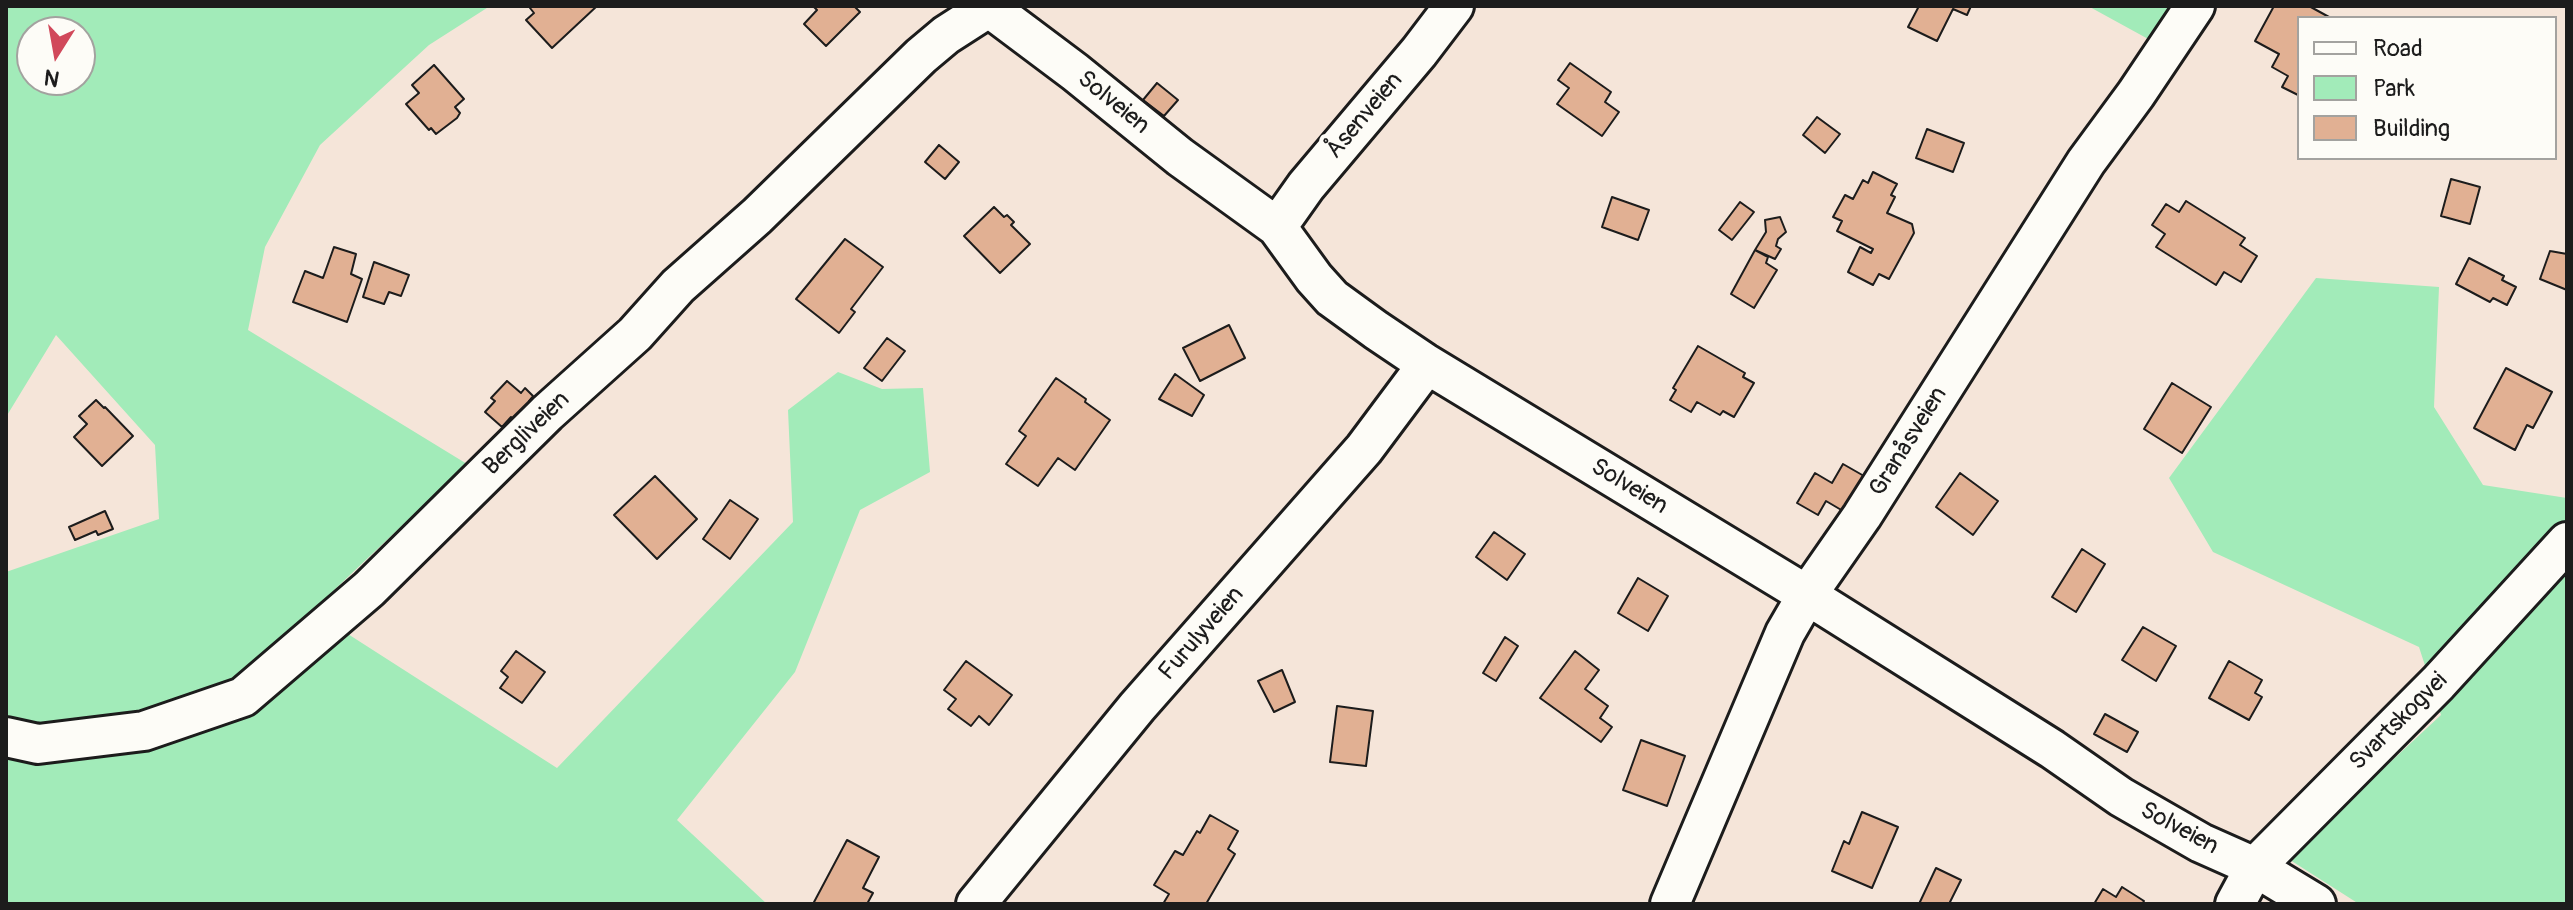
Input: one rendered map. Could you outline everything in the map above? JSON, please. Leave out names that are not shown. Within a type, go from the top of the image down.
[{"type":"street","name":"Åsenveien","points":[[1277,227],[1306,186],[1454,6]]},
{"type":"street","name":"Granåsveien","points":[[1670,904],[1785,633],[1807,595],[1862,516],[2086,162],[2195,6]]},
{"type":"street","name":"Solveien","points":[[987,7],[1075,72],[1180,157],[1277,227],[1332,298],[1425,363],[1807,595],[2052,749],[2121,797],[2201,843],[2255,867],[2316,904]]},
{"type":"street","name":"Bergliveien","points":[[6,737],[38,744],[144,731],[243,697],[369,589],[547,413],[635,334],[678,286],[757,216],[921,56],[987,7]]},
{"type":"street","name":"Furulyveien","points":[[976,904],[1137,707],[1364,449],[1425,363]]},
{"type":"street","name":"Svartskogvei","points":[[2235,904],[2255,867],[2438,683],[2567,542]]},
{"type":"green space","points":[[6,6],[490,6],[429,45],[320,145],[265,247],[248,330],[467,464],[312,611],[557,768],[793,522],[788,410],[838,372],[882,389],[923,388],[930,472],[860,510],[795,672],[677,820],[767,904],[6,904],[6,572],[159,519],[155,445],[56,335],[6,417]]},
{"type":"green space","points":[[2088,6],[2171,6],[2150,40]]},
{"type":"green space","points":[[2316,278],[2439,287],[2434,407],[2483,485],[2567,498],[2567,904],[2359,904],[2287,858],[2441,715],[2419,647],[2213,552],[2169,478]]},
{"type":"building","points":[[597,6],[552,48],[526,20],[534,13],[530,8]]},
{"type":"building","points":[[813,6],[854,6],[860,12],[826,46],[804,24],[817,10]]},
{"type":"building","points":[[1919,6],[1971,6],[1967,15],[1953,9],[1937,41],[1908,27]]},
{"type":"building","points":[[2274,6],[2309,6],[2327,16],[2297,16],[2297,94],[2282,87],[2288,76],[2272,67],[2279,54],[2255,41]]},
{"type":"building","points":[[1570,63],[1611,92],[1605,102],[1619,112],[1602,136],[1557,104],[1569,88],[1558,80]]},
{"type":"building","points":[[434,65],[464,99],[455,107],[460,113],[457,118],[436,134],[406,104],[419,93],[412,85]]},
{"type":"building","points":[[1157,83],[1178,100],[1164,116],[1143,100]]},
{"type":"building","points":[[1817,117],[1840,134],[1825,153],[1803,135]]},
{"type":"building","points":[[1927,129],[1964,143],[1953,172],[1916,158]]},
{"type":"building","points":[[939,145],[959,162],[945,179],[925,162]]},
{"type":"building","points":[[1873,172],[1897,184],[1887,213],[1912,224],[1914,233],[1889,279],[1879,274],[1873,285],[1848,272],[1860,247],[1871,253],[1873,249],[1837,231],[1842,221],[1833,217],[1845,195],[1853,199],[1863,180],[1868,183]]},
{"type":"building","points":[[2451,179],[2480,187],[2470,224],[2441,216]]},
{"type":"building","points":[[1612,197],[1649,210],[1638,240],[1602,227]]},
{"type":"building","points":[[2186,201],[2245,238],[2240,245],[2257,256],[2241,282],[2224,272],[2216,285],[2156,247],[2165,234],[2152,225],[2166,204],[2179,212]]},
{"type":"building","points":[[1740,202],[1754,212],[1732,240],[1719,230]]},
{"type":"building","points":[[994,207],[1014,222],[1011,225],[1030,244],[1000,273],[964,236]]},
{"type":"building","points":[[1780,217],[1786,232],[1778,239],[1776,246],[1781,249],[1775,259],[1755,250],[1766,232],[1765,220]]},
{"type":"building","points":[[845,239],[883,267],[851,309],[855,312],[839,333],[796,299]]},
{"type":"building","points":[[334,247],[356,254],[351,274],[362,279],[347,322],[293,302],[305,271],[323,278]]},
{"type":"building","points":[[1755,250],[1768,257],[1766,263],[1777,270],[1754,308],[1731,294]]},
{"type":"building","points":[[2550,251],[2567,254],[2567,290],[2540,279]]},
{"type":"building","points":[[2469,258],[2504,276],[2502,280],[2516,287],[2507,305],[2493,298],[2490,302],[2456,284]]},
{"type":"building","points":[[374,262],[409,275],[401,296],[389,292],[384,304],[363,297]]},
{"type":"building","points":[[1229,325],[1245,358],[1200,381],[1183,348]]},
{"type":"building","points":[[887,338],[905,351],[882,381],[864,368]]},
{"type":"building","points":[[1698,346],[1745,373],[1743,377],[1754,383],[1734,417],[1723,411],[1720,415],[1697,402],[1691,412],[1670,400],[1676,390],[1673,388]]},
{"type":"building","points":[[2506,368],[2552,392],[2533,428],[2527,425],[2515,450],[2474,428]]},
{"type":"building","points":[[1175,374],[1204,395],[1192,416],[1159,399]]},
{"type":"building","points":[[1056,378],[1110,420],[1075,470],[1058,458],[1038,486],[1006,464],[1026,436],[1019,431]]},
{"type":"building","points":[[507,381],[521,393],[525,388],[533,396],[529,401],[535,406],[518,424],[511,417],[502,427],[485,412],[495,401],[491,398]]},
{"type":"building","points":[[2172,383],[2211,407],[2182,453],[2144,429]]},
{"type":"building","points":[[96,400],[133,436],[102,466],[74,437],[87,424],[79,416]]},
{"type":"building","points":[[1843,464],[1864,476],[1843,511],[1826,501],[1818,515],[1797,503],[1815,473],[1832,483]]},
{"type":"building","points":[[1960,473],[1998,501],[1973,535],[1936,507]]},
{"type":"building","points":[[655,476],[697,519],[657,559],[614,515]]},
{"type":"building","points":[[730,500],[758,519],[730,559],[703,539]]},
{"type":"building","points":[[105,511],[113,529],[98,535],[96,531],[75,540],[69,527]]},
{"type":"building","points":[[1494,532],[1525,554],[1507,580],[1476,557]]},
{"type":"building","points":[[2082,549],[2105,564],[2076,612],[2052,597]]},
{"type":"building","points":[[1638,578],[1668,596],[1648,631],[1618,613]]},
{"type":"building","points":[[2143,627],[2176,646],[2156,681],[2122,660]]},
{"type":"building","points":[[1505,637],[1518,646],[1496,681],[1483,673]]},
{"type":"building","points":[[516,651],[545,672],[522,703],[500,688],[508,677],[501,671]]},
{"type":"building","points":[[1575,651],[1599,670],[1585,689],[1608,706],[1600,718],[1612,727],[1601,742],[1540,698]]},
{"type":"building","points":[[966,661],[1012,695],[989,725],[979,716],[971,726],[948,709],[956,699],[944,690]]},
{"type":"building","points":[[2229,661],[2262,680],[2255,693],[2262,697],[2249,720],[2209,698]]},
{"type":"building","points":[[1282,670],[1295,702],[1274,712],[1258,681]]},
{"type":"building","points":[[1337,706],[1373,711],[1366,766],[1330,762]]},
{"type":"building","points":[[2105,714],[2138,732],[2127,752],[2094,734]]},
{"type":"building","points":[[1641,740],[1685,756],[1667,806],[1623,790]]},
{"type":"building","points":[[1862,812],[1898,827],[1872,888],[1832,871],[1844,841],[1849,844]]},
{"type":"building","points":[[1210,815],[1238,831],[1228,849],[1235,854],[1206,904],[1163,904],[1169,894],[1154,885],[1175,851],[1183,855]]},
{"type":"building","points":[[847,840],[879,857],[863,888],[873,893],[867,904],[813,904]]},
{"type":"building","points":[[1936,868],[1961,880],[1949,904],[1919,904]]},
{"type":"building","points":[[2122,887],[2144,901],[2142,904],[2094,904],[2103,889],[2116,897]]}]
